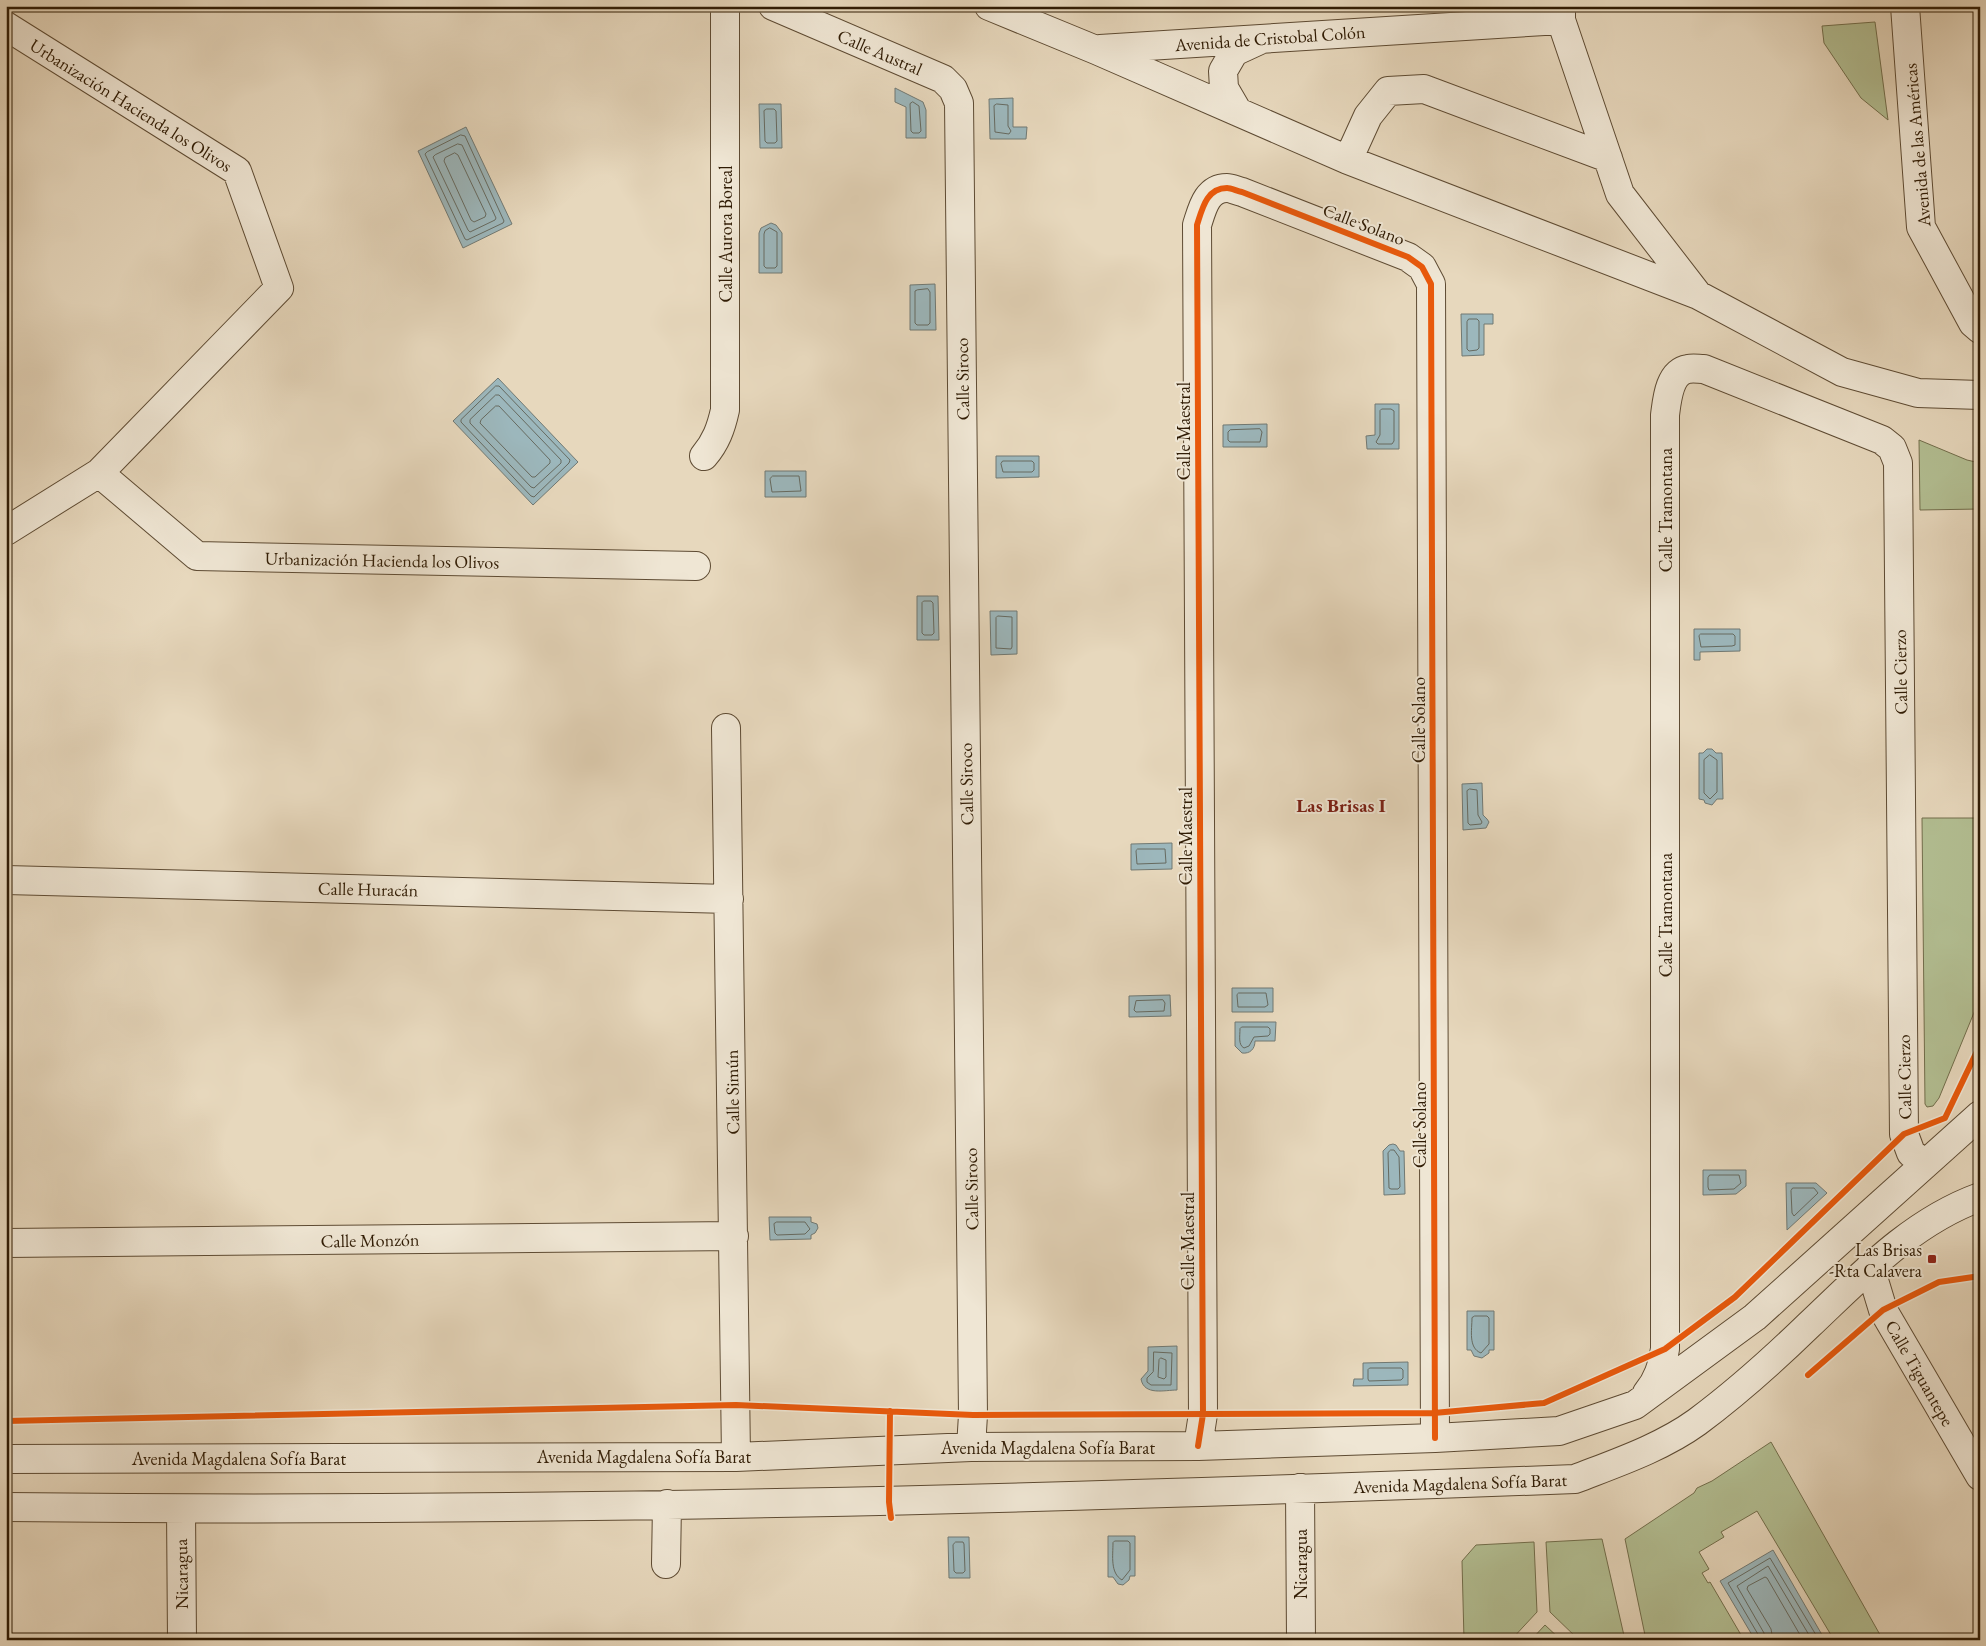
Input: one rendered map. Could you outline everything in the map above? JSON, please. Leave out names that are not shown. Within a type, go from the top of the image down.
[{"type":"street","name":"Calle Aurora Boreal","points":[[704,456],[714,444],[721,429],[725,410],[726,6]]},
{"type":"street","name":"Calle Austral","points":[[773,6],[943,79],[953,89],[959,103],[960,121]]},
{"type":"street","name":"Avenida de Cristobal Colón","points":[[989,6],[1096,50],[1561,13]]},
{"type":"street","name":"Avenida de las Américas","points":[[1905,6],[1921,227],[1973,323],[1980,329]]},
{"type":"street","points":[[1561,13],[1620,194],[1698,295]]},
{"type":"street","name":"Urbanización Hacienda los Olivos","points":[[6,26],[236,171],[279,288],[99,473],[6,531]]},
{"type":"street","points":[[1238,112],[1224,88],[1223,71],[1234,52],[1264,38]]},
{"type":"street","points":[[1096,50],[1348,160],[1698,295],[1842,372],[1918,393],[1980,395]]},
{"type":"street","points":[[1348,160],[1368,116],[1388,91],[1424,89],[1608,158]]},
{"type":"street","name":"Calle Siroco","points":[[960,121],[973,1385],[971,1447]]},
{"type":"street","name":"Calle Solano","points":[[1197,225],[1203,206],[1212,192],[1227,188],[1242,192],[1408,257],[1422,267],[1431,284],[1435,1438]]},
{"type":"street","name":"Calle Maestral","points":[[1197,225],[1203,1404],[1198,1446]]},
{"type":"street","name":"Calle Cierzo","points":[[1665,415],[1668,393],[1676,376],[1687,369],[1704,369],[1882,440],[1892,448],[1898,463],[1904,1134],[1911,1153],[1925,1164]]},
{"type":"street","name":"Calle Tramontana","points":[[1636,1405],[1655,1384],[1663,1365],[1665,1349],[1665,415]]},
{"type":"street","name":"Urbanización Hacienda los Olivos","points":[[99,473],[197,556],[696,566]]},
{"type":"street","name":"Calle Simún","points":[[726,728],[736,1457]]},
{"type":"street","name":"Calle Huracán","points":[[6,880],[729,899]]},
{"type":"street","name":"Avenida Magdalena Sofía Barat","points":[[6,1459],[736,1457],[971,1447],[1198,1446],[1435,1438],[1559,1431],[1636,1405],[1755,1317],[1980,1115]]},
{"type":"street","name":"Avenida Magdalena Sofía Barat","points":[[6,1507],[181,1509],[898,1501],[1574,1479],[1651,1448],[1696,1422],[1784,1350],[1870,1267],[1922,1225],[1980,1197]]},
{"type":"street","name":"Calle Monzón","points":[[6,1243],[734,1236]]},
{"type":"street","name":"Calle Tiguantepe","points":[[1870,1267],[1883,1310],[1980,1476]]},
{"type":"street","name":"Nicaragua","points":[[1300,1488],[1301,1640]]},
{"type":"street","points":[[666,1564],[667,1504]]},
{"type":"street","name":"Nicaragua","points":[[181,1509],[182,1640]]},
{"type":"green space","points":[[1875,22],[1888,120],[1861,98],[1824,43],[1822,26]]},
{"type":"green space","points":[[1919,440],[1967,460],[1980,463],[1980,509],[1920,510]]},
{"type":"green space","points":[[1922,818],[1980,818],[1980,998],[1939,1098],[1933,1106],[1927,1107],[1925,1104]]},
{"type":"green space","points":[[1771,1442],[1883,1640],[1834,1640],[1757,1511],[1721,1532],[1724,1537],[1699,1552],[1709,1569],[1702,1573],[1708,1583],[1710,1582],[1744,1640],[1646,1640],[1625,1539],[1694,1493],[1697,1488],[1712,1481]]},
{"type":"green space","points":[[1602,1539],[1625,1640],[1579,1640],[1550,1612],[1546,1542]]},
{"type":"green space","points":[[1534,1542],[1537,1612],[1511,1640],[1464,1640],[1462,1561],[1476,1545]]},
{"type":"green space","points":[[1545,1625],[1561,1640],[1531,1640]]},
{"type":"water","points":[[895,88],[923,102],[926,110],[926,138],[906,138],[906,107],[895,102]]},
{"type":"water","points":[[1013,98],[1013,127],[1027,127],[1026,139],[990,139],[989,99]]},
{"type":"water","points":[[759,104],[781,104],[782,148],[760,148]]},
{"type":"water","points":[[466,127],[512,224],[463,248],[418,151]]},
{"type":"water","points":[[771,223],[776,225],[782,233],[782,273],[759,273],[759,233],[761,228]]},
{"type":"water","points":[[935,284],[936,330],[910,330],[910,285]]},
{"type":"water","points":[[1461,314],[1493,314],[1493,324],[1484,324],[1484,355],[1462,356]]},
{"type":"water","points":[[498,378],[578,462],[533,505],[453,421]]},
{"type":"water","points":[[1375,404],[1399,404],[1399,449],[1367,449],[1366,436],[1375,435]]},
{"type":"water","points":[[1267,424],[1267,447],[1223,447],[1223,425]]},
{"type":"water","points":[[996,456],[1039,456],[1039,477],[996,478]]},
{"type":"water","points":[[765,471],[806,471],[806,497],[765,497]]},
{"type":"water","points":[[917,596],[938,596],[939,640],[917,640]]},
{"type":"water","points":[[990,611],[1017,611],[1017,654],[991,655]]},
{"type":"water","points":[[1694,629],[1740,629],[1740,651],[1700,652],[1700,660],[1694,660]]},
{"type":"water","points":[[1707,749],[1712,749],[1716,753],[1722,753],[1723,799],[1717,799],[1712,805],[1699,799],[1699,753],[1703,753]]},
{"type":"water","points":[[1482,783],[1483,815],[1489,822],[1486,828],[1463,830],[1462,784]]},
{"type":"water","points":[[1172,843],[1172,869],[1131,870],[1131,844]]},
{"type":"water","points":[[1232,988],[1273,988],[1273,1012],[1232,1012]]},
{"type":"water","points":[[1170,995],[1171,1016],[1129,1017],[1129,996]]},
{"type":"water","points":[[1235,1022],[1276,1022],[1275,1041],[1255,1041],[1252,1050],[1242,1053],[1235,1046]]},
{"type":"water","points":[[1393,1144],[1400,1151],[1404,1151],[1405,1194],[1384,1195],[1383,1151]]},
{"type":"water","points":[[1703,1170],[1746,1170],[1746,1186],[1736,1194],[1703,1195]]},
{"type":"water","points":[[1786,1183],[1816,1183],[1827,1193],[1787,1230]]},
{"type":"water","points":[[769,1217],[811,1217],[811,1222],[817,1224],[818,1228],[811,1235],[811,1239],[770,1240]]},
{"type":"water","points":[[1467,1311],[1494,1311],[1494,1350],[1489,1350],[1489,1353],[1482,1358],[1474,1356],[1471,1350],[1467,1350]]},
{"type":"water","points":[[1177,1346],[1177,1390],[1156,1391],[1146,1388],[1141,1379],[1148,1371],[1148,1347]]},
{"type":"water","points":[[1408,1362],[1408,1385],[1353,1386],[1354,1379],[1363,1379],[1363,1363]]},
{"type":"water","points":[[1108,1536],[1135,1536],[1135,1576],[1130,1576],[1129,1580],[1123,1585],[1118,1584],[1113,1577],[1108,1577]]},
{"type":"water","points":[[948,1537],[969,1537],[970,1578],[949,1578]]},
{"type":"water","points":[[1773,1550],[1825,1640],[1755,1640],[1720,1581]]},
{"type":"cycle path","points":[[1198,1446],[1203,1414],[1197,225],[1203,207],[1210,196],[1220,189],[1227,188],[1242,192],[1408,257],[1422,267],[1431,284],[1435,1438]]},
{"type":"cycle path","points":[[6,1421],[736,1405],[973,1415],[1434,1413],[1544,1403],[1665,1349],[1735,1297],[1904,1134],[1945,1118],[1980,1045]]},
{"type":"cycle path","points":[[1808,1375],[1883,1310],[1939,1282],[1980,1276]]},
{"type":"cycle path","points":[[890,1411],[889,1502],[891,1518]]},
{"type":"place","name":"Las Brisas -Rta Calavera","points":[[1932,1259]]},
{"type":"district","name":"Las Brisas I","points":[[1341,805]]}]
